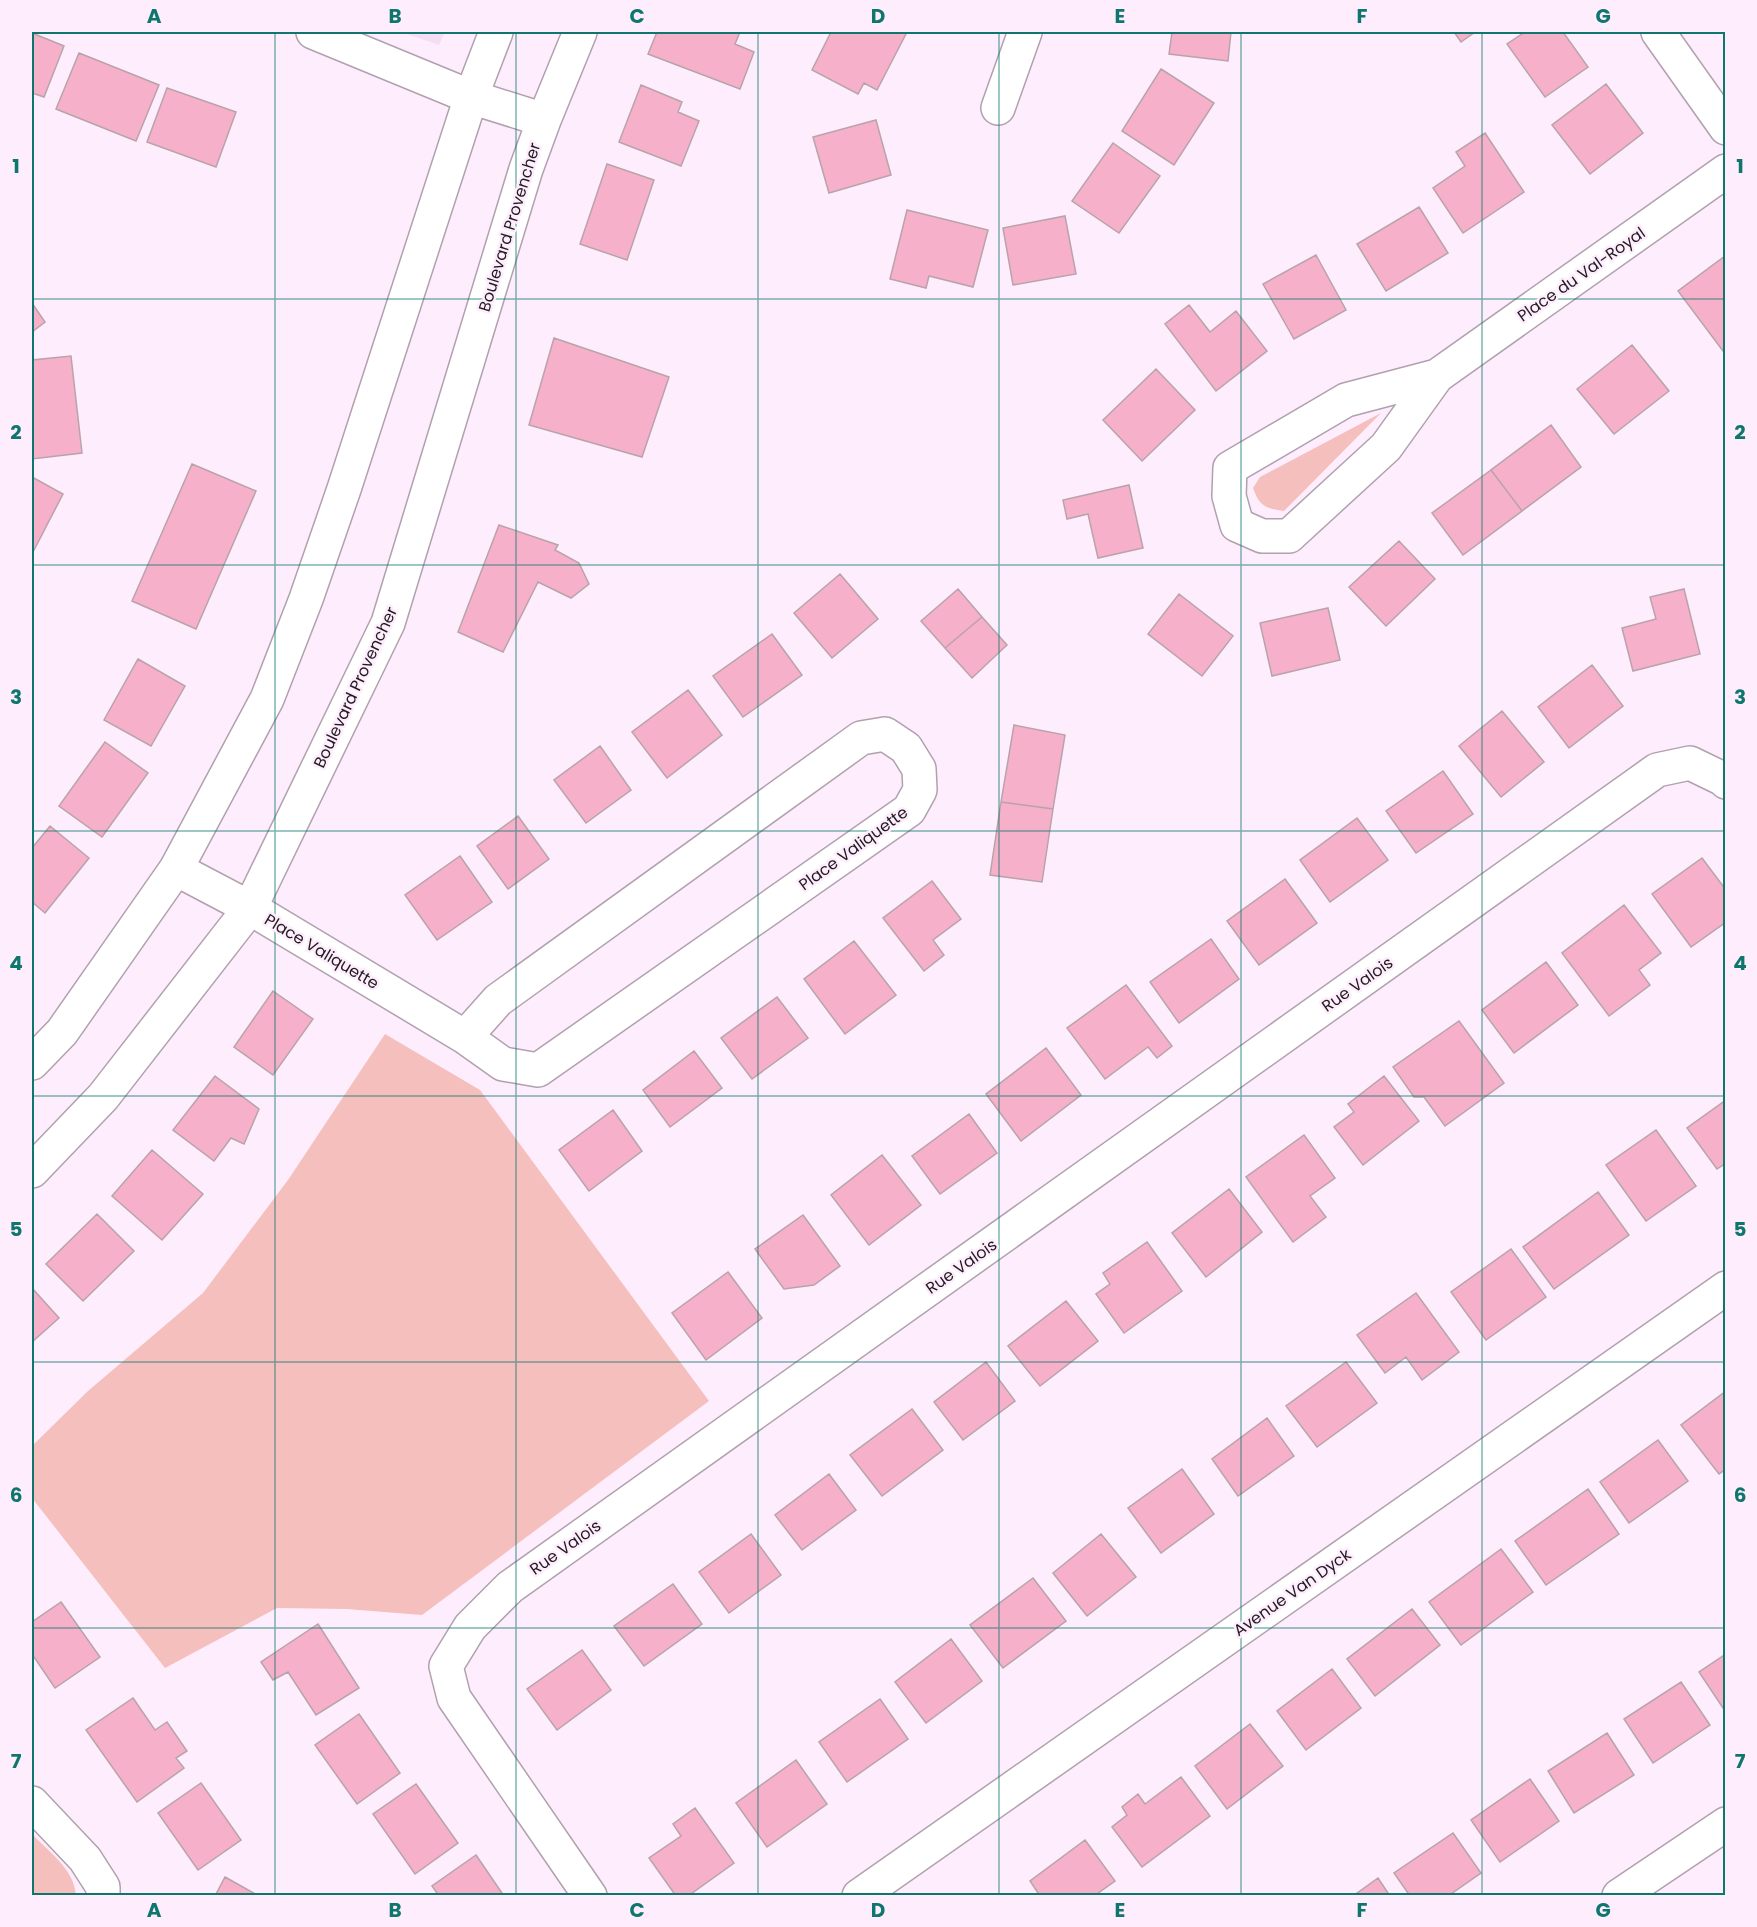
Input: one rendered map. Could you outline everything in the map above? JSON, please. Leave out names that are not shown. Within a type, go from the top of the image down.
[{"type":"street","points":[[313,32],[471,97],[544,120]]},
{"type":"street","points":[[32,1063],[62,1032],[176,869],[267,699],[306,599],[344,489],[471,97],[496,32]]},
{"type":"street","name":"Boulevard Provencher","points":[[32,1171],[103,1097],[250,908],[388,623],[526,169],[580,32]]},
{"type":"street","points":[[998,108],[1026,32]]},
{"type":"street","points":[[1658,32],[1725,128]]},
{"type":"street","name":"Place du Val-Royal","points":[[1437,376],[1346,400],[1230,468],[1229,496],[1237,525],[1262,536],[1289,536],[1386,447],[1437,376],[1725,171]]},
{"type":"street","name":"Place Valiquette","points":[[176,869],[250,908],[465,1037],[503,1064],[538,1070],[909,810],[920,790],[919,769],[906,748],[885,734],[861,738],[498,999],[465,1037]]},
{"type":"street","name":"Rue Valois","points":[[590,1896],[454,1698],[446,1666],[470,1627],[510,1587],[1657,770],[1690,763],[1723,778],[1725,782]]},
{"type":"street","name":"Avenue Van Dyck","points":[[859,1896],[1725,1288]]},
{"type":"street","points":[[32,1803],[85,1859],[103,1887],[103,1896]]},
{"type":"street","points":[[1620,1896],[1725,1824]]},
{"type":"shaded area","points":[[401,32],[445,32],[439,45]]},
{"type":"shaded area","points":[[1381,413],[1284,511],[1264,506],[1258,499],[1253,488],[1260,477]]},
{"type":"shaded area","points":[[385,1034],[480,1090],[709,1401],[422,1615],[347,1609],[277,1608],[165,1668],[32,1498],[32,1446],[88,1391],[203,1293],[288,1180]]},
{"type":"shaded area","points":[[32,1834],[66,1869],[76,1895],[37,1895],[32,1891]]},
{"type":"building","points":[[657,32],[740,32],[735,44],[754,52],[740,89],[648,54]]},
{"type":"building","points":[[831,32],[907,32],[877,90],[864,83],[858,94],[812,70]]},
{"type":"building","points":[[1172,32],[1231,32],[1228,61],[1169,54]]},
{"type":"building","points":[[1454,32],[1475,32],[1461,42]]},
{"type":"building","points":[[1525,32],[1563,32],[1588,67],[1545,97],[1507,44]]},
{"type":"building","points":[[32,33],[64,46],[44,97],[32,93]]},
{"type":"building","points":[[79,53],[159,85],[136,141],[56,109]]},
{"type":"building","points":[[1161,69],[1214,103],[1174,165],[1122,131]]},
{"type":"building","points":[[1606,84],[1643,133],[1590,174],[1552,125]]},
{"type":"building","points":[[641,85],[682,102],[678,112],[699,121],[681,166],[619,142]]},
{"type":"building","points":[[167,88],[236,112],[216,167],[147,142]]},
{"type":"building","points":[[876,120],[891,175],[829,193],[813,137]]},
{"type":"building","points":[[1485,133],[1524,192],[1463,233],[1433,188],[1465,166],[1456,152]]},
{"type":"building","points":[[1113,143],[1160,176],[1119,233],[1072,201]]},
{"type":"building","points":[[607,164],[654,180],[627,260],[580,244]]},
{"type":"building","points":[[1419,207],[1448,253],[1386,291],[1357,244]]},
{"type":"building","points":[[907,210],[988,230],[973,287],[929,276],[926,288],[890,279]]},
{"type":"building","points":[[1065,216],[1076,274],[1013,285],[1003,228]]},
{"type":"building","points":[[1316,255],[1346,310],[1294,339],[1263,284]]},
{"type":"building","points":[[1725,256],[1726,349],[1723,351],[1678,291]]},
{"type":"building","points":[[32,303],[45,322],[32,332]]},
{"type":"building","points":[[1189,305],[1210,332],[1236,311],[1267,351],[1216,391],[1165,324]]},
{"type":"building","points":[[554,338],[669,377],[642,457],[529,425]]},
{"type":"building","points":[[1632,345],[1669,391],[1614,434],[1577,389]]},
{"type":"building","points":[[71,356],[82,453],[32,459],[32,360]]},
{"type":"building","points":[[1156,369],[1195,410],[1142,461],[1103,420]]},
{"type":"building","points":[[1551,425],[1581,467],[1522,511],[1491,470]]},
{"type":"building","points":[[192,464],[256,491],[196,629],[132,601]]},
{"type":"building","points":[[1491,470],[1522,511],[1463,555],[1432,513]]},
{"type":"building","points":[[32,477],[63,494],[32,554]]},
{"type":"building","points":[[1129,485],[1143,548],[1098,558],[1088,514],[1067,519],[1063,500]]},
{"type":"building","points":[[499,525],[558,545],[555,550],[579,563],[589,584],[571,598],[538,582],[503,652],[458,632]]},
{"type":"building","points":[[1399,541],[1435,579],[1386,626],[1349,587]]},
{"type":"building","points":[[840,574],[878,619],[832,658],[794,613]]},
{"type":"building","points":[[958,589],[982,617],[945,648],[921,621]]},
{"type":"building","points":[[1684,589],[1700,654],[1633,671],[1622,628],[1656,619],[1650,597]]},
{"type":"building","points":[[1179,594],[1233,636],[1202,676],[1148,634]]},
{"type":"building","points":[[1328,608],[1340,660],[1272,676],[1260,623]]},
{"type":"building","points":[[982,617],[1007,645],[972,678],[945,648]]},
{"type":"building","points":[[772,634],[802,675],[743,717],[713,676]]},
{"type":"building","points":[[138,659],[185,686],[151,746],[104,720]]},
{"type":"building","points":[[1592,665],[1623,706],[1569,748],[1538,707]]},
{"type":"building","points":[[688,690],[722,735],[667,778],[632,732]]},
{"type":"building","points":[[1502,711],[1544,762],[1501,797],[1459,746]]},
{"type":"building","points":[[1014,725],[1065,735],[1053,809],[1001,802]]},
{"type":"building","points":[[105,742],[148,773],[102,837],[59,806]]},
{"type":"building","points":[[600,746],[631,790],[586,823],[554,780]]},
{"type":"building","points":[[1443,771],[1473,814],[1416,853],[1386,811]]},
{"type":"building","points":[[1001,802],[1053,809],[1042,882],[990,875]]},
{"type":"building","points":[[518,816],[549,859],[508,889],[477,846]]},
{"type":"building","points":[[1357,818],[1388,860],[1330,902],[1300,860]]},
{"type":"building","points":[[50,826],[89,858],[45,913],[32,902],[32,848]]},
{"type":"building","points":[[460,856],[492,902],[437,940],[405,895]]},
{"type":"building","points":[[1702,858],[1726,890],[1726,922],[1691,947],[1652,894]]},
{"type":"building","points":[[1285,879],[1317,923],[1259,965],[1227,921]]},
{"type":"building","points":[[932,881],[961,919],[933,940],[944,955],[924,971],[883,918]]},
{"type":"building","points":[[1624,905],[1661,953],[1639,970],[1650,985],[1609,1016],[1562,953]]},
{"type":"building","points":[[1211,939],[1239,979],[1179,1023],[1150,982]]},
{"type":"building","points":[[854,941],[896,995],[845,1034],[804,979]]},
{"type":"building","points":[[1546,962],[1578,1005],[1514,1053],[1482,1010]]},
{"type":"building","points":[[1126,985],[1172,1046],[1157,1058],[1148,1047],[1105,1079],[1067,1028]]},
{"type":"building","points":[[273,991],[313,1019],[273,1075],[234,1047]]},
{"type":"building","points":[[777,997],[808,1038],[752,1079],[721,1038]]},
{"type":"building","points":[[1459,1021],[1504,1083],[1445,1126],[1424,1097],[1414,1097],[1393,1067]]},
{"type":"building","points":[[1046,1048],[1081,1095],[1021,1141],[986,1094]]},
{"type":"building","points":[[694,1051],[722,1088],[670,1127],[643,1090]]},
{"type":"building","points":[[215,1076],[259,1109],[244,1144],[231,1138],[214,1161],[173,1130]]},
{"type":"building","points":[[1384,1076],[1419,1121],[1363,1165],[1334,1127],[1354,1112],[1348,1104]]},
{"type":"building","points":[[1726,1100],[1726,1163],[1717,1169],[1687,1128]]},
{"type":"building","points":[[613,1110],[642,1151],[589,1191],[559,1150]]},
{"type":"building","points":[[969,1114],[997,1153],[940,1194],[912,1156]]},
{"type":"building","points":[[1656,1130],[1696,1186],[1646,1221],[1606,1165]]},
{"type":"building","points":[[1304,1135],[1335,1178],[1310,1196],[1326,1217],[1293,1242],[1246,1177]]},
{"type":"building","points":[[152,1150],[203,1194],[162,1240],[112,1196]]},
{"type":"building","points":[[882,1155],[921,1205],[869,1245],[831,1195]]},
{"type":"building","points":[[1229,1189],[1262,1232],[1206,1277],[1172,1233]]},
{"type":"building","points":[[1598,1192],[1629,1235],[1554,1289],[1523,1247]]},
{"type":"building","points":[[97,1214],[134,1251],[83,1301],[46,1264]]},
{"type":"building","points":[[803,1215],[840,1266],[814,1285],[784,1289],[755,1249]]},
{"type":"building","points":[[1147,1242],[1182,1291],[1124,1333],[1096,1294],[1110,1284],[1103,1273]]},
{"type":"building","points":[[1511,1249],[1546,1297],[1486,1340],[1451,1292]]},
{"type":"building","points":[[728,1272],[762,1318],[706,1360],[672,1313]]},
{"type":"building","points":[[32,1288],[59,1318],[32,1342]]},
{"type":"building","points":[[1416,1293],[1459,1352],[1422,1380],[1406,1357],[1385,1373],[1357,1335]]},
{"type":"building","points":[[1066,1301],[1098,1341],[1040,1386],[1008,1346]]},
{"type":"building","points":[[986,1362],[1015,1401],[963,1440],[934,1402]]},
{"type":"building","points":[[1346,1362],[1377,1403],[1317,1447],[1286,1406]]},
{"type":"building","points":[[1726,1391],[1726,1469],[1719,1474],[1681,1425]]},
{"type":"building","points":[[912,1409],[943,1450],[882,1496],[850,1455]]},
{"type":"building","points":[[1267,1418],[1294,1456],[1238,1496],[1212,1459]]},
{"type":"building","points":[[1658,1440],[1688,1481],[1629,1523],[1600,1482]]},
{"type":"building","points":[[1182,1469],[1214,1514],[1161,1553],[1128,1508]]},
{"type":"building","points":[[829,1474],[856,1510],[802,1550],[775,1515]]},
{"type":"building","points":[[1588,1489],[1619,1534],[1546,1585],[1515,1541]]},
{"type":"building","points":[[751,1534],[781,1575],[729,1613],[699,1572]]},
{"type":"building","points":[[1101,1534],[1136,1577],[1087,1616],[1053,1573]]},
{"type":"building","points":[[1501,1549],[1533,1592],[1461,1645],[1429,1602]]},
{"type":"building","points":[[1033,1578],[1066,1621],[1003,1668],[970,1625]]},
{"type":"building","points":[[673,1584],[702,1624],[644,1666],[614,1626]]},
{"type":"building","points":[[61,1602],[100,1657],[55,1688],[32,1654],[32,1622]]},
{"type":"building","points":[[1412,1609],[1440,1645],[1375,1696],[1347,1659]]},
{"type":"building","points":[[318,1624],[359,1688],[316,1715],[288,1672],[273,1680],[261,1662]]},
{"type":"building","points":[[951,1639],[982,1681],[926,1723],[895,1682]]},
{"type":"building","points":[[582,1650],[611,1690],[557,1730],[527,1689]]},
{"type":"building","points":[[1726,1654],[1726,1711],[1725,1711],[1699,1672]]},
{"type":"building","points":[[1332,1669],[1361,1708],[1306,1750],[1277,1711]]},
{"type":"building","points":[[1681,1682],[1710,1725],[1653,1763],[1624,1719]]},
{"type":"building","points":[[133,1698],[155,1730],[167,1722],[187,1751],[176,1758],[184,1768],[137,1802],[86,1730]]},
{"type":"building","points":[[880,1699],[908,1739],[847,1782],[819,1742]]},
{"type":"building","points":[[359,1714],[400,1773],[357,1804],[315,1745]]},
{"type":"building","points":[[1250,1724],[1283,1766],[1227,1809],[1195,1766]]},
{"type":"building","points":[[1607,1733],[1634,1775],[1574,1813],[1548,1771]]},
{"type":"building","points":[[796,1760],[827,1804],[767,1847],[736,1803]]},
{"type":"building","points":[[1181,1777],[1210,1816],[1142,1867],[1112,1827],[1127,1815],[1122,1807],[1138,1794],[1145,1804]]},
{"type":"building","points":[[1530,1779],[1559,1821],[1500,1862],[1471,1820]]},
{"type":"building","points":[[201,1783],[241,1840],[198,1870],[158,1813]]},
{"type":"building","points":[[416,1784],[458,1843],[415,1874],[373,1814]]},
{"type":"building","points":[[695,1808],[734,1863],[688,1896],[676,1896],[649,1858],[681,1836],[673,1824]]},
{"type":"building","points":[[1453,1833],[1481,1873],[1448,1896],[1410,1896],[1394,1873]]},
{"type":"building","points":[[1085,1840],[1115,1881],[1094,1896],[1040,1896],[1030,1881]]},
{"type":"building","points":[[476,1855],[504,1896],[439,1896],[432,1886]]},
{"type":"building","points":[[225,1877],[259,1896],[215,1896]]},
{"type":"building","points":[[1378,1878],[1390,1896],[1353,1896]]}]
